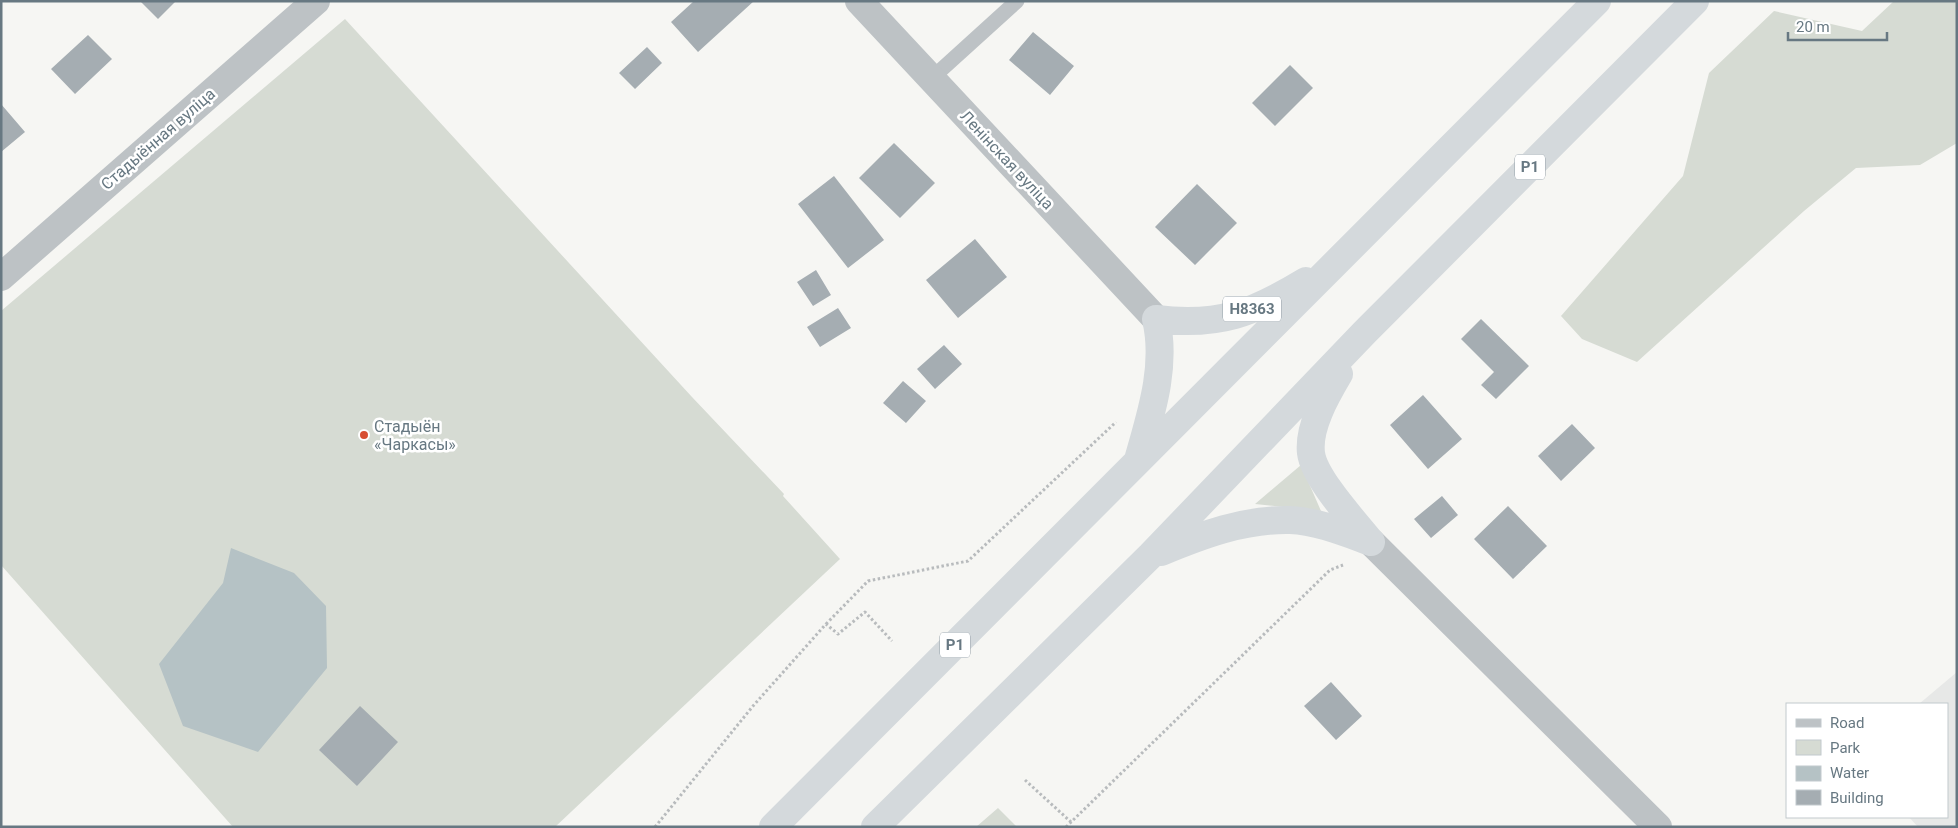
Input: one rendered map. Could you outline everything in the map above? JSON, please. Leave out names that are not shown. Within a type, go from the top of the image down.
[{"type":"highway","name":"Р1","points":[[773,827],[1597,1]]},
{"type":"highway","name":"Р1","points":[[875,827],[1152,555],[1364,333],[1696,1]]},
{"type":"highway","name":"Н8363","points":[[1156,318],[1181,322],[1230,318],[1260,307],[1339,261]]},
{"type":"highway","points":[[1137,464],[1153,408],[1159,378],[1160,335],[1156,318]]},
{"type":"highway","points":[[1364,333],[1316,415],[1311,453],[1326,486],[1371,542]]},
{"type":"highway","points":[[1152,555],[1210,532],[1254,523],[1291,520],[1331,528],[1371,542]]},
{"type":"street","name":"Стадыённая вуліца","points":[[1,277],[316,1]]},
{"type":"street","name":"Ленінская вуліца","points":[[859,1],[1156,318]]},
{"type":"street","points":[[1371,542],[1658,827]]},
{"type":"lane","points":[[931,79],[1016,1]]},
{"type":"path","points":[[655,827],[753,706],[826,624],[868,581],[968,561],[1123,415]]},
{"type":"path","points":[[1066,827],[1330,570],[1345,564]]},
{"type":"path","points":[[826,624],[838,634],[865,612],[892,641]]},
{"type":"path","points":[[1026,780],[1071,822]]},
{"type":"shaded area","points":[[1957,672],[1957,827],[1918,827],[1910,818],[1948,818],[1948,703],[1920,703]]},
{"type":"green space","points":[[1894,1],[1957,1],[1957,143],[1920,165],[1856,168],[1804,211],[1637,362],[1582,339],[1561,316],[1683,176],[1709,73],[1774,11],[1862,31]]},
{"type":"green space","name":"Стадыён «Чаркасы»","points":[[345,19],[692,397],[784,494],[783,496],[840,559],[555,827],[233,827],[1,565],[1,311]]},
{"type":"green space","points":[[1301,465],[1321,511],[1255,504]]},
{"type":"green space","points":[[998,808],[1017,827],[976,827]]},
{"type":"water","points":[[231,548],[294,573],[326,606],[327,668],[258,752],[183,726],[159,664],[223,583]]},
{"type":"building","points":[[140,1],[176,1],[158,19]]},
{"type":"building","points":[[694,1],[754,1],[698,52],[671,22]]},
{"type":"building","points":[[1033,32],[1074,66],[1050,95],[1009,60]]},
{"type":"building","points":[[88,35],[112,59],[75,94],[51,69]]},
{"type":"building","points":[[647,47],[662,63],[635,89],[619,73]]},
{"type":"building","points":[[1290,65],[1313,88],[1275,126],[1252,103]]},
{"type":"building","points":[[1,104],[25,132],[1,152]]},
{"type":"building","points":[[894,143],[935,183],[900,218],[859,178]]},
{"type":"building","points":[[834,176],[884,240],[848,268],[798,204]]},
{"type":"building","points":[[1197,184],[1237,223],[1195,265],[1155,227]]},
{"type":"building","points":[[975,239],[1007,277],[958,318],[926,280]]},
{"type":"building","points":[[816,270],[831,295],[813,306],[797,282]]},
{"type":"building","points":[[838,308],[851,328],[820,347],[807,327]]},
{"type":"building","points":[[1481,319],[1529,366],[1496,399],[1481,385],[1494,372],[1461,339]]},
{"type":"building","points":[[944,345],[962,364],[935,389],[917,369]]},
{"type":"building","points":[[903,381],[926,401],[906,423],[883,403]]},
{"type":"building","points":[[1423,395],[1462,439],[1428,469],[1390,425]]},
{"type":"building","points":[[1572,424],[1595,448],[1561,481],[1538,456]]},
{"type":"building","points":[[1442,496],[1458,515],[1431,538],[1414,519]]},
{"type":"building","points":[[1508,506],[1547,546],[1513,579],[1474,539]]},
{"type":"building","points":[[1331,682],[1362,716],[1336,740],[1304,706]]},
{"type":"building","points":[[360,706],[398,742],[357,786],[319,750]]},
{"type":"place","name":"Стадыён «Чаркасы»","points":[[364,435]]}]
